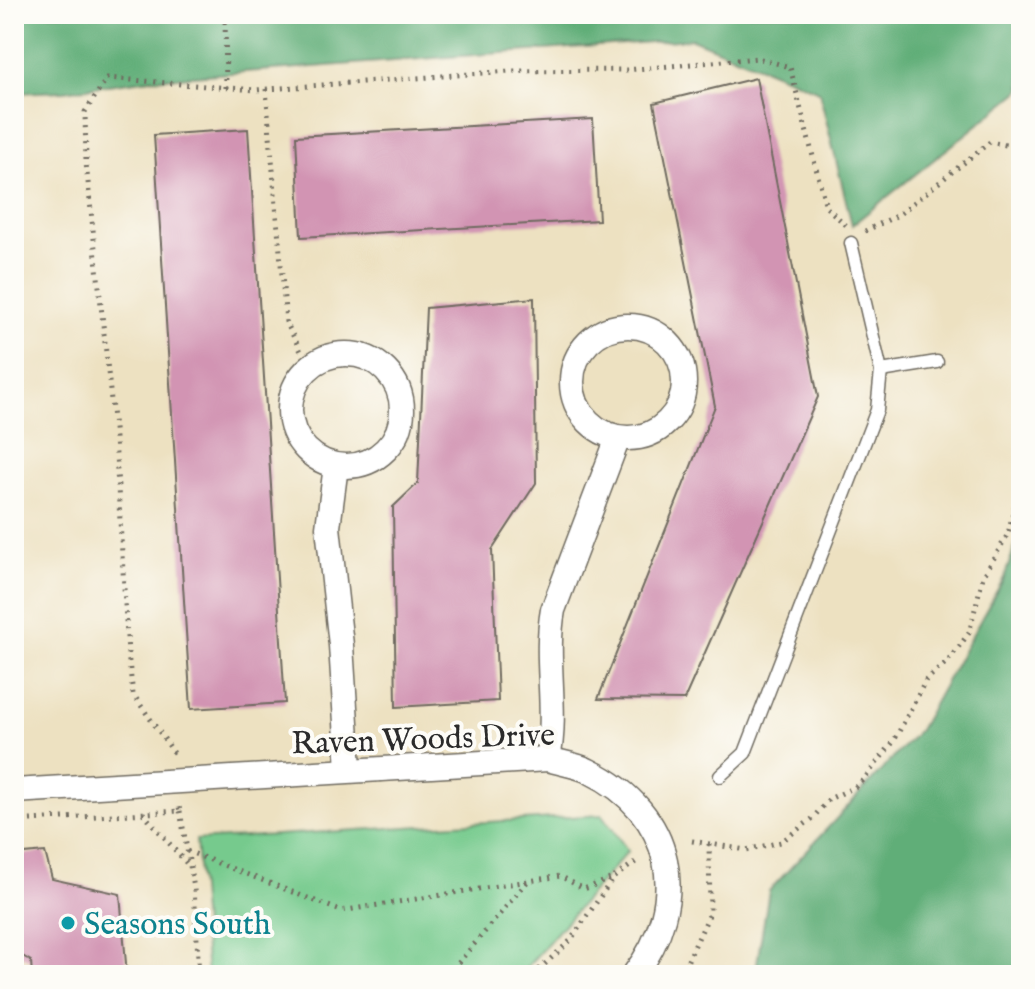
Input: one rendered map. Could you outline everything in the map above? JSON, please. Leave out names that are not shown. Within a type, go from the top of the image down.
[{"type":"street","points":[[624,326],[642,327],[659,335],[673,349],[681,366],[684,384],[675,411],[655,431],[638,437],[618,438],[587,421],[574,397],[573,370],[579,353],[591,339],[606,330],[624,326]]},
{"type":"street","points":[[342,354],[360,356],[378,364],[391,377],[400,394],[402,413],[398,431],[388,447],[373,460],[355,466],[336,466],[305,449],[290,417],[291,398],[297,382],[309,367],[325,358],[342,354]]},
{"type":"street","points":[[548,759],[553,735],[549,636],[553,610],[618,438]]},
{"type":"street","points":[[336,466],[328,527],[341,645],[349,769]]},
{"type":"street","name":"Raven Woods Drive","points":[[14,791],[548,759],[588,770],[622,792],[645,814],[655,829],[667,873],[668,907],[659,934],[634,975]]},
{"type":"lane","points":[[720,776],[745,753],[877,410],[881,371],[852,237]]},
{"type":"lane","points":[[881,371],[937,362]]},
{"type":"path","points":[[225,14],[226,88]]},
{"type":"path","points":[[174,753],[133,694],[122,585],[115,438],[86,163],[85,112],[107,78],[266,89],[510,71],[626,70],[757,58],[790,67],[826,207],[852,237],[898,215],[990,142],[1021,148]]},
{"type":"path","points":[[266,89],[286,322],[309,367]]},
{"type":"path","points":[[692,841],[746,850],[781,842],[805,825],[829,799],[855,787],[864,779],[894,741],[926,680],[948,661],[969,633],[983,577],[1008,534],[1021,478]]},
{"type":"path","points":[[14,821],[179,809],[191,869],[199,975]]},
{"type":"path","points":[[143,813],[191,869]]},
{"type":"path","points":[[681,975],[710,913],[709,844]]},
{"type":"path","points":[[187,851],[341,911],[560,876],[584,889],[613,878],[637,861]]},
{"type":"path","points":[[533,975],[570,941],[613,878]]},
{"type":"path","points":[[448,975],[527,881]]},
{"type":"green space","points":[[14,14],[1021,14],[1021,90],[852,225],[819,91],[692,39],[151,79],[64,91],[14,93]]},
{"type":"green space","points":[[1021,530],[1021,972],[755,975],[769,891],[919,730],[1004,578]]},
{"type":"green space","points":[[602,815],[628,851],[520,975],[207,975],[196,840]]},
{"type":"building","points":[[756,78],[818,397],[684,700],[598,699],[715,406],[654,103]]},
{"type":"building","points":[[593,119],[599,220],[301,237],[296,136]]},
{"type":"building","points":[[248,129],[285,703],[191,709],[154,135]]},
{"type":"building","points":[[534,298],[536,483],[492,550],[498,701],[396,707],[393,507],[418,483],[426,308]]},
{"type":"building","name":"Seasons South","points":[[45,852],[52,879],[120,894],[127,975],[32,975],[31,961],[14,951],[14,855]]},
{"type":"place","name":"Seasons South","points":[[68,923]]}]
